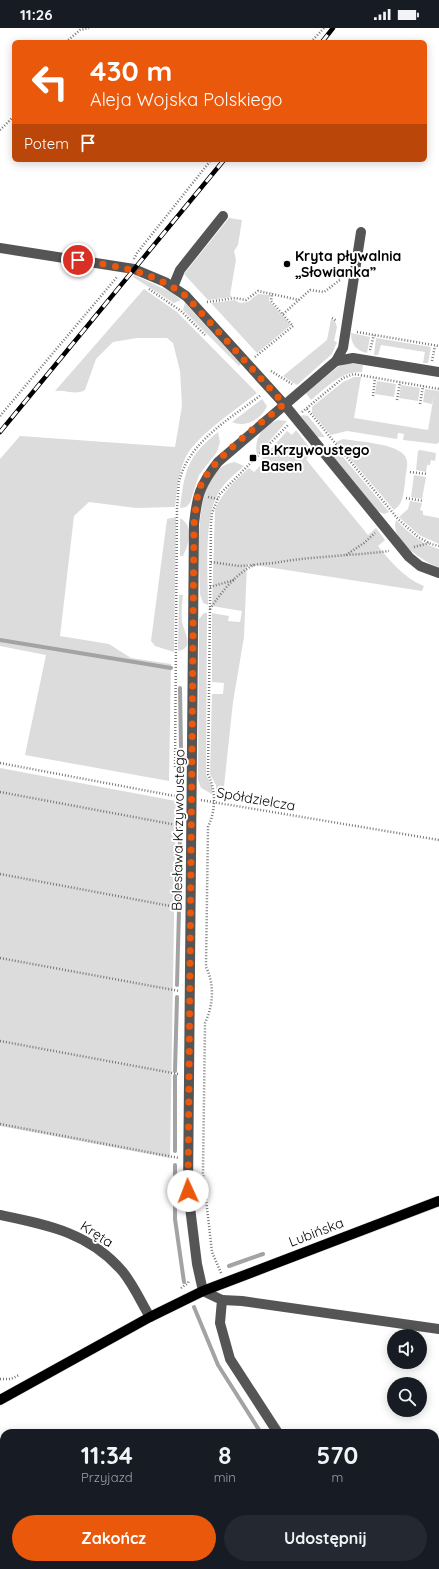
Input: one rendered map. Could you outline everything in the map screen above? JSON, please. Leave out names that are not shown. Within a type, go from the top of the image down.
[{"type":"main road","name":"Lubińska","points":[[0,1400],[150,1317],[203,1291],[439,1201]]},
{"type":"street","points":[[173,287],[180,270],[223,216]]},
{"type":"street","points":[[336,361],[343,348],[361,232]]},
{"type":"street","points":[[0,248],[134,269],[173,287],[186,296],[284,404],[402,549],[420,566],[439,573]]},
{"type":"street","points":[[336,361],[353,358],[439,372]]},
{"type":"street","name":"Bolesława Krzywoustego","points":[[203,1291],[197,1264],[190,1206],[187,1159],[193,799],[194,524],[197,501],[204,480],[218,462],[336,361]]},
{"type":"street","name":"Kręta","points":[[0,1215],[56,1228],[88,1242],[109,1258],[124,1273],[150,1317]]},
{"type":"street","points":[[203,1291],[222,1300],[242,1301],[439,1329]]},
{"type":"street","points":[[222,1300],[220,1322],[230,1359],[275,1429]]},
{"type":"path","points":[[68,40],[80,30],[89,28]]},
{"type":"path","points":[[313,40],[324,28]]},
{"type":"path","points":[[0,130],[12,118]]},
{"type":"path","points":[[0,416],[125,268],[134,260],[137,253],[209,162]]},
{"type":"path","points":[[283,314],[310,290],[324,292],[339,278],[332,268]]},
{"type":"path","points":[[145,286],[181,311],[207,338]]},
{"type":"path","points":[[207,302],[235,298],[240,301],[246,300],[258,291],[299,300]]},
{"type":"path","points":[[256,355],[293,326],[271,301],[272,293]]},
{"type":"path","points":[[352,332],[439,346]]},
{"type":"path","points":[[370,353],[374,335]]},
{"type":"path","points":[[272,372],[295,386]]},
{"type":"path","points":[[300,414],[343,378],[354,374],[439,389]]},
{"type":"path","points":[[372,396],[375,378]]},
{"type":"path","points":[[397,400],[400,382]]},
{"type":"path","points":[[420,404],[423,386]]},
{"type":"path","points":[[257,390],[268,400]]},
{"type":"path","points":[[175,769],[177,507],[180,482],[188,460],[203,440],[262,394]]},
{"type":"path","points":[[306,409],[398,519],[418,537],[439,546]]},
{"type":"path","points":[[221,1273],[212,1252],[203,1173],[205,1023],[212,1009],[211,977],[206,967],[208,827],[213,818],[214,802],[214,786],[208,774],[212,513],[220,494],[290,423]]},
{"type":"path","points":[[410,472],[427,474]]},
{"type":"path","points":[[406,498],[423,501]]},
{"type":"path","points":[[345,556],[364,544],[383,526]]},
{"type":"path","points":[[211,562],[239,566],[294,559],[345,556],[402,549],[429,543]]},
{"type":"path","points":[[177,558],[184,558]]},
{"type":"path","points":[[210,609],[221,592],[234,580],[256,564]]},
{"type":"path","points":[[210,587],[234,580]]},
{"type":"path","points":[[177,594],[183,593]]},
{"type":"path","name":"Spółdzielcza","points":[[0,763],[193,799],[439,840]]},
{"type":"path","points":[[0,792],[192,828]]},
{"type":"path","points":[[0,874],[191,909]]},
{"type":"path","points":[[0,958],[190,992]]},
{"type":"path","points":[[0,1041],[189,1076]]},
{"type":"path","points":[[0,1124],[187,1159]]},
{"type":"path","points":[[174,1291],[188,1283],[189,1276]]},
{"type":"shaded area","points":[[229,218],[242,220],[238,245],[234,251],[236,260],[230,295],[232,297],[208,300],[184,274]]},
{"type":"shaded area","points":[[134,275],[171,292],[181,300],[174,303],[133,277]]},
{"type":"shaded area","points":[[144,289],[177,312],[257,393],[206,433],[190,451],[185,459],[181,471],[175,507],[136,508],[89,502],[74,516],[60,636],[109,644],[131,658],[171,664],[169,781],[25,755],[46,655],[0,646],[0,459],[20,436],[175,447],[182,406],[180,371],[173,343],[167,338],[137,338],[113,342],[96,359],[85,390],[81,392],[55,391]]},
{"type":"shaded area","points":[[258,294],[270,295],[269,301],[291,325],[257,353],[211,303],[235,300],[240,303],[248,302]]},
{"type":"shaded area","points":[[185,303],[241,364],[239,366],[183,310]]},
{"type":"shaded area","points":[[331,319],[335,321],[337,327],[334,341],[337,342],[332,354],[297,385],[283,376],[327,340]]},
{"type":"shaded area","points":[[351,333],[370,337],[367,353],[360,351],[353,344]]},
{"type":"shaded area","points":[[376,338],[431,347],[428,363],[423,363],[425,352],[381,345],[378,355],[374,355]]},
{"type":"shaded area","points":[[347,363],[363,365],[362,372],[354,372],[341,377],[311,400],[306,393],[339,366]]},
{"type":"shaded area","points":[[354,377],[361,377],[354,418],[428,430],[434,395],[432,404],[423,402],[425,389],[439,391],[439,442],[437,444],[403,440],[404,434],[398,433],[397,439],[347,431],[331,435],[312,413],[312,407],[343,382]]},
{"type":"shaded area","points":[[377,381],[396,384],[394,397],[375,394]]},
{"type":"shaded area","points":[[401,385],[420,388],[418,401],[399,398]]},
{"type":"shaded area","points":[[262,399],[267,406],[261,415],[247,423],[237,424],[232,422]]},
{"type":"shaded area","points":[[301,416],[308,416],[325,437],[316,437]]},
{"type":"shaded area","points":[[278,420],[287,421],[257,455],[256,443],[260,433]]},
{"type":"shaded area","points":[[296,430],[314,453],[306,459],[313,468],[368,535],[376,528],[385,540],[378,546],[393,564],[410,579],[424,586],[422,591],[247,564],[244,637],[233,702],[223,796],[216,795],[216,785],[210,774],[212,694],[223,694],[224,683],[212,682],[212,613],[229,616],[228,621],[240,622],[242,611],[212,606],[215,510],[225,492],[234,482],[249,468],[254,472],[263,463],[261,460],[287,431],[292,435]]},
{"type":"shaded area","points":[[218,432],[220,442],[217,452],[199,475],[190,503],[186,507],[180,508],[186,473],[189,465],[200,449]]},
{"type":"shaded area","points":[[343,439],[380,444],[398,450],[404,455],[407,463],[403,495],[400,504],[394,510],[336,442]]},
{"type":"shaded area","points":[[333,445],[389,512],[384,514],[375,510],[331,454]]},
{"type":"shaded area","points":[[420,450],[436,453],[435,461],[431,460],[430,465],[427,465],[426,472],[416,470],[418,451]]},
{"type":"shaded area","points":[[235,462],[244,466],[221,488],[214,503],[208,531],[208,605],[203,603],[200,594],[200,518],[204,498],[210,481],[220,468]]},
{"type":"shaded area","points":[[414,475],[426,477],[422,499],[411,497]]},
{"type":"shaded area","points":[[410,501],[422,503],[420,510],[423,511],[423,515],[439,518],[439,544],[419,535],[399,517],[408,509]]},
{"type":"shaded area","points":[[176,517],[174,652],[155,646],[151,641],[167,519]]},
{"type":"shaded area","points":[[180,518],[188,526],[189,531],[189,541],[183,556],[180,556]]},
{"type":"shaded area","points":[[396,520],[416,538],[439,549],[439,568],[417,555],[403,543],[395,528]]},
{"type":"shaded area","points":[[179,595],[183,595],[182,618],[187,643],[183,649],[178,651]]},
{"type":"shaded area","points":[[204,613],[207,613],[206,774],[212,787],[212,794],[201,788],[198,780],[199,619]]},
{"type":"shaded area","points":[[0,768],[176,801],[170,1158],[0,1126]]},
{"type":"waterway","points":[[0,640],[171,668]]},
{"type":"waterway","points":[[180,688],[181,749]]},
{"type":"waterway","points":[[179,903],[180,829]]},
{"type":"waterway","points":[[177,985],[179,910]]},
{"type":"waterway","points":[[175,1071],[177,997]]},
{"type":"waterway","points":[[175,1076],[175,1151]]},
{"type":"waterway","points":[[175,1165],[175,1219],[184,1282]]},
{"type":"waterway","points":[[229,1266],[263,1254]]},
{"type":"waterway","points":[[194,1307],[218,1365],[258,1429]]},
{"type":"railway","points":[[324,40],[333,28]]},
{"type":"railway","points":[[0,432],[222,162]]},
{"type":"place","name":"Kryta pływalnia „Słowianka”","points":[[287,264]]},
{"type":"place","name":"B.Krzywoustego Basen","points":[[253,458]]},
{"type":"route","points":[[78,260],[134,269],[172,286],[186,296],[284,404],[218,462],[204,480],[197,501],[194,524],[193,799],[187,1159],[188,1191]]}]
